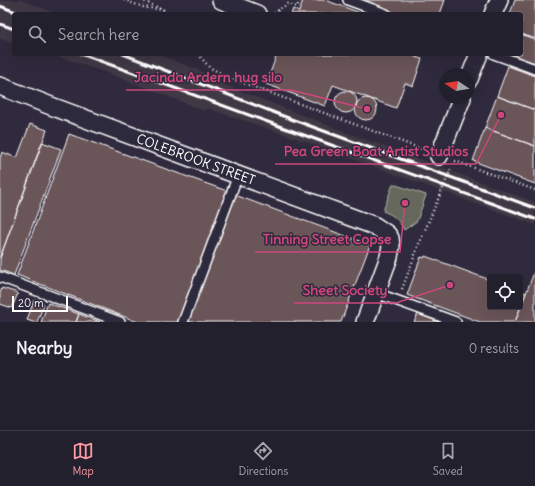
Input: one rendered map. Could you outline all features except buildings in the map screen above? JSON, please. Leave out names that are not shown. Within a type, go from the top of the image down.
[{"type":"street","points":[[221,0],[252,12]]},
{"type":"street","points":[[494,12],[498,0]]},
{"type":"street","points":[[473,68],[478,56]]},
{"type":"street","name":"COLEBROOK STREET","points":[[0,86],[375,226],[384,231],[390,238],[391,246],[389,257],[376,293]]},
{"type":"street","points":[[447,158],[460,104]]},
{"type":"street","points":[[365,322],[376,293]]},
{"type":"lane","points":[[348,0],[381,12]]},
{"type":"lane","points":[[499,56],[535,69]]},
{"type":"lane","points":[[183,322],[238,175]]},
{"type":"lane","points":[[0,277],[120,322]]},
{"type":"lane","points":[[376,293],[456,322]]},
{"type":"path","points":[[124,0],[143,7],[164,10]]},
{"type":"path","points":[[141,0],[164,10]]},
{"type":"path","points":[[275,12],[288,4],[297,8],[300,0]]},
{"type":"path","points":[[200,56],[209,68],[230,78],[368,129]]},
{"type":"path","points":[[398,301],[419,244],[447,158]]},
{"type":"shaded area","points":[[0,0],[22,0],[52,12],[12,12],[12,42],[0,39]]},
{"type":"shaded area","points":[[57,56],[162,56],[201,71],[215,81],[348,133],[535,202],[535,225],[281,133],[206,108],[205,111],[113,75]]},
{"type":"green space","points":[[393,184],[426,195],[417,221],[404,230],[396,218],[383,211]]},
{"type":"railway","points":[[0,6],[16,12]]},
{"type":"railway","points":[[0,24],[12,28]]},
{"type":"railway","points":[[87,56],[535,219]]},
{"type":"railway","points":[[128,56],[291,119],[535,208]]},
{"type":"place","name":"Jacinda Ardern hug silo","points":[[367,109]]},
{"type":"place","name":"Pea Green Boat Artist Studios","points":[[501,115]]},
{"type":"place","name":"Tinning Street Copse","points":[[405,203]]},
{"type":"place","name":"Sheet Society","points":[[450,285]]}]
